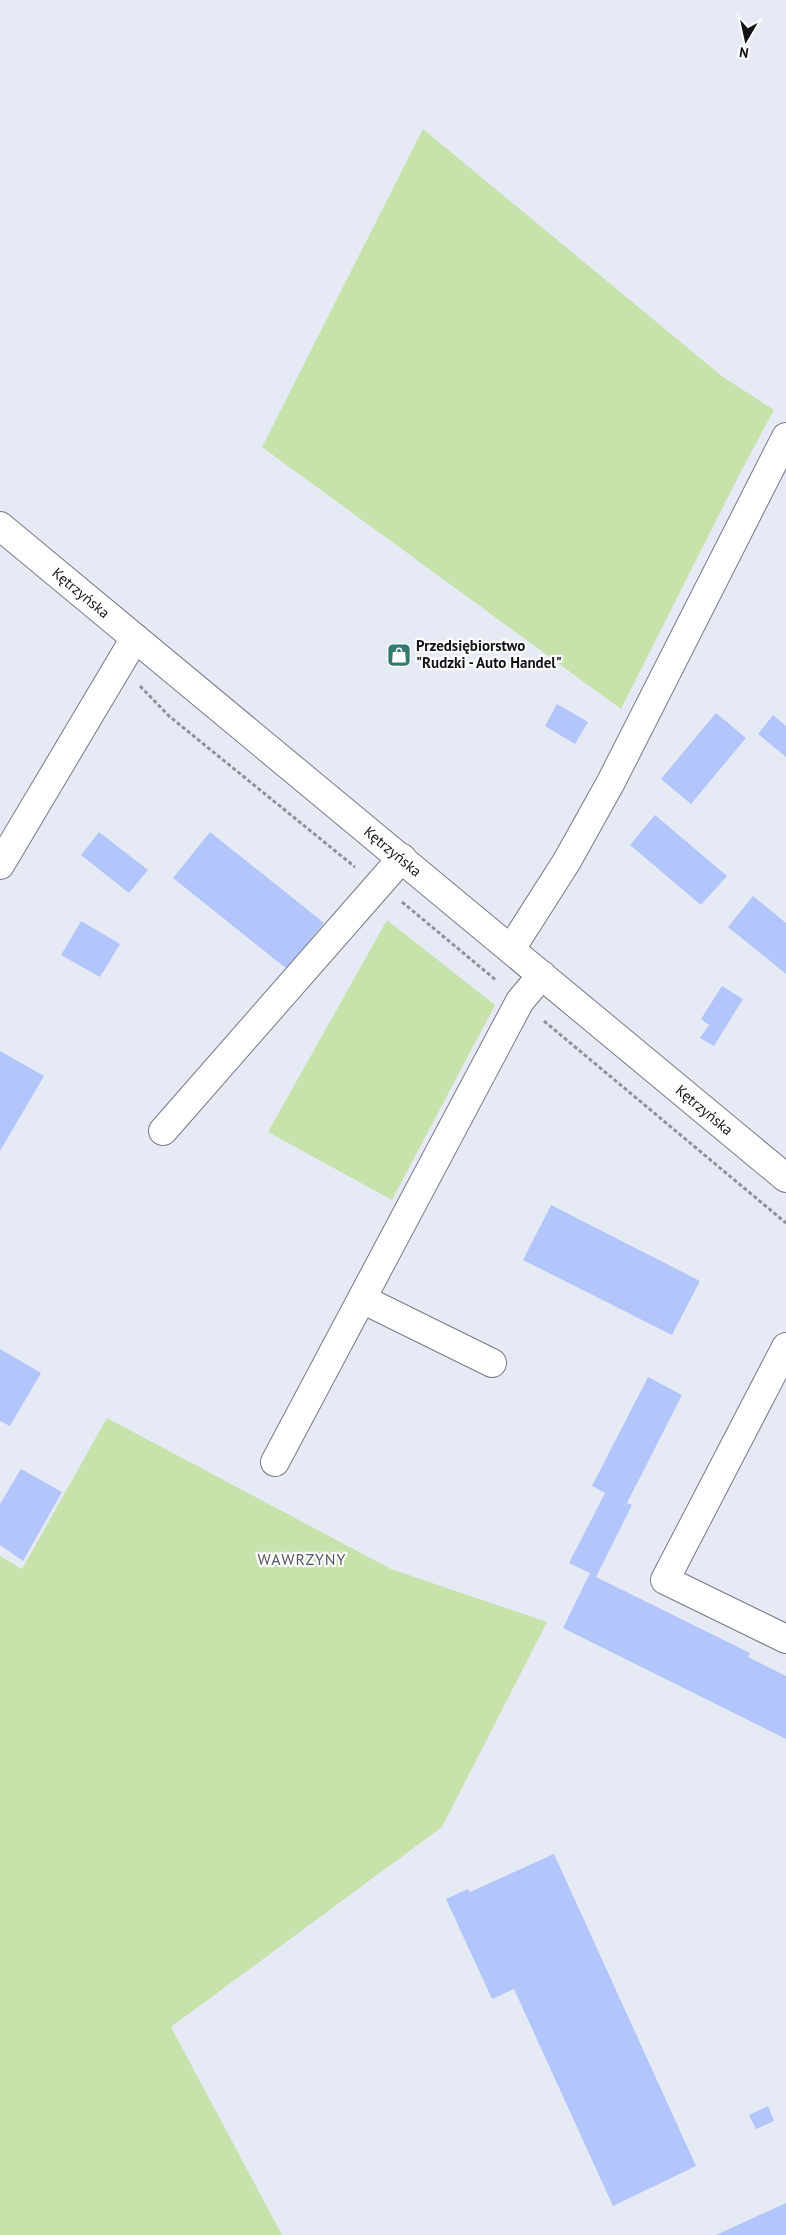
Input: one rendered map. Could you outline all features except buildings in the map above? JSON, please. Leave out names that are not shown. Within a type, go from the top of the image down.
[{"type":"main road","points":[[511,949],[567,861],[610,782],[786,437]]},
{"type":"main road","name":"Kętrzyńska","points":[[0,526],[786,1178]]},
{"type":"main road","points":[[0,865],[135,638]]},
{"type":"main road","points":[[163,1131],[402,858]]},
{"type":"main road","points":[[275,1462],[520,1001],[542,975]]},
{"type":"main road","points":[[362,1299],[492,1363]]},
{"type":"main road","points":[[786,1347],[665,1580],[786,1639]]},
{"type":"green space","points":[[423,129],[723,377],[774,410],[739,475],[621,709],[262,447]]},
{"type":"green space","points":[[387,920],[495,1005],[392,1200],[268,1132]]},
{"type":"green space","points":[[107,1418],[391,1569],[547,1622],[442,1827],[171,2027],[282,2235],[0,2235],[0,1556],[22,1569]]},
{"type":"place","name":"Przedsiębiorstwo \"Rudzki - Auto Handel\"","points":[[399,655]]},
{"type":"district","name":"WAWRZYNY","points":[[302,1559]]}]
